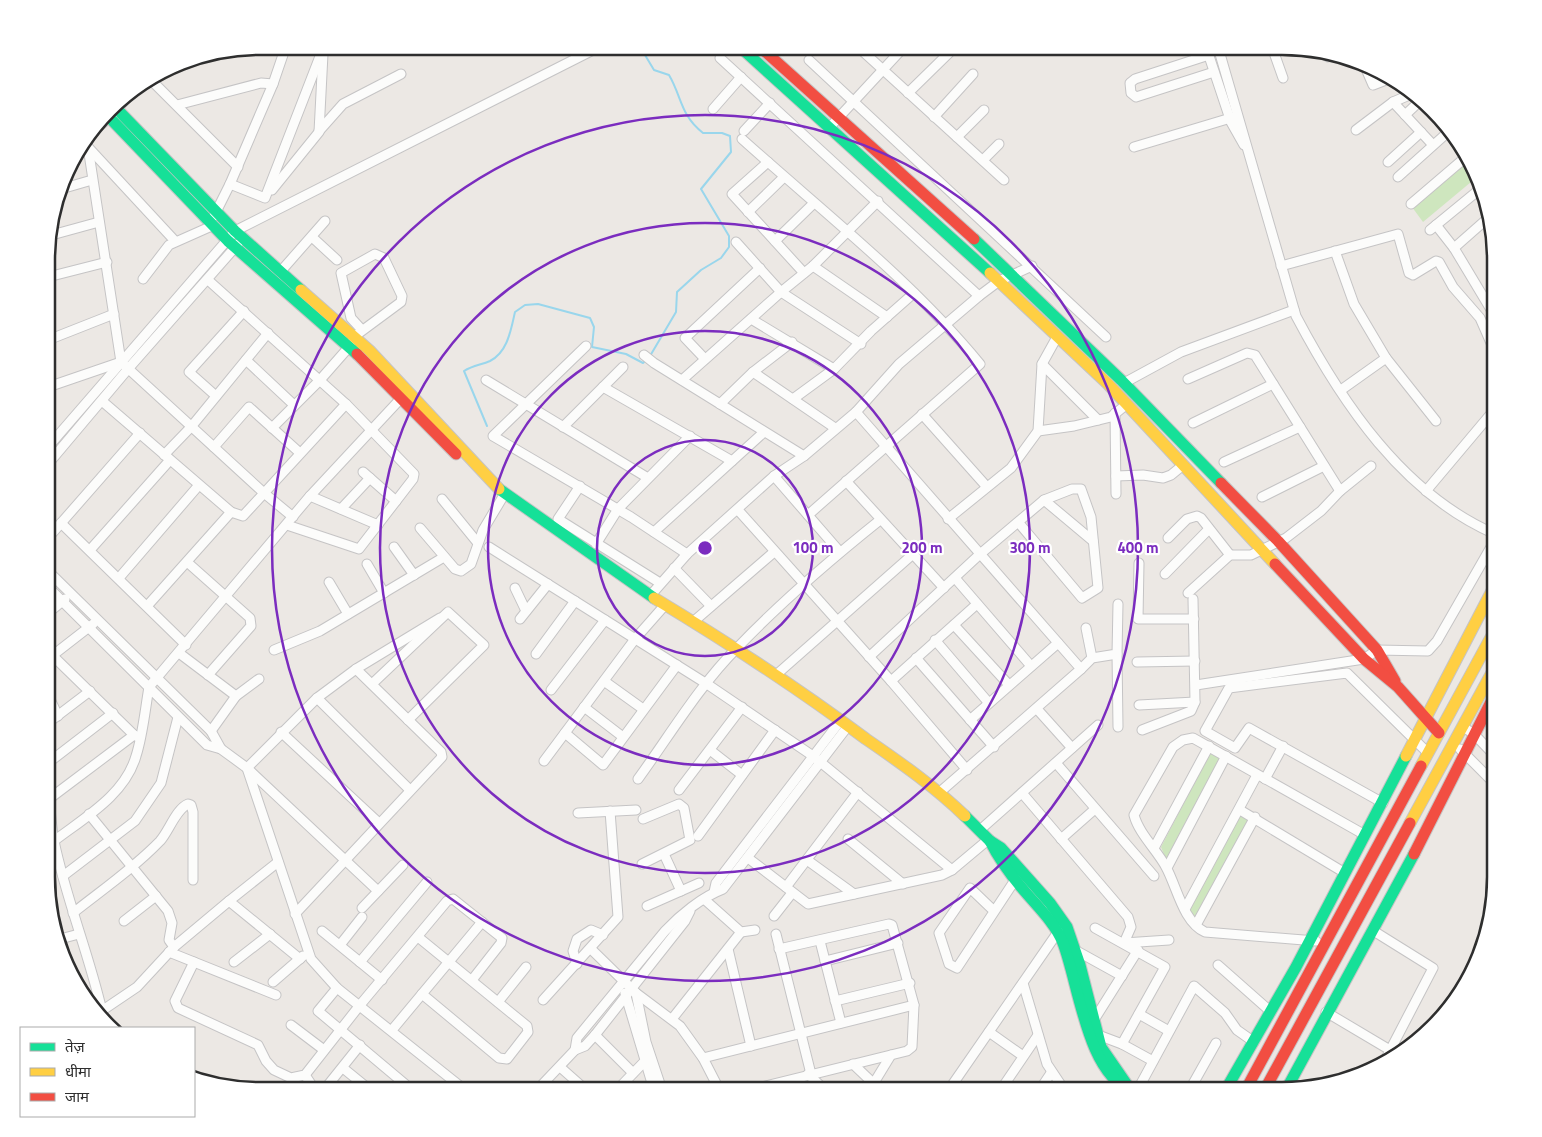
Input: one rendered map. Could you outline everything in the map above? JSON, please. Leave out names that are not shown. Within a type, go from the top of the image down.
[{"type":"street","points":[[213,224],[216,211],[238,167],[273,84],[283,55]]},
{"type":"street","points":[[265,198],[321,55]]},
{"type":"street","points":[[319,132],[323,55]]},
{"type":"street","points":[[55,456],[128,369],[208,280],[246,226],[583,55]]},
{"type":"street","points":[[749,55],[999,281],[1108,384],[1182,466],[1364,659],[1398,687]]},
{"type":"street","points":[[769,55],[1014,275],[1121,379],[1278,541],[1377,650],[1398,687],[1439,734]]},
{"type":"street","points":[[867,55],[1004,180]]},
{"type":"street","points":[[829,128],[854,103],[896,55]]},
{"type":"street","points":[[908,93],[946,55]]},
{"type":"street","points":[[1198,55],[1135,79],[1130,83],[1130,93],[1136,97],[1214,72]]},
{"type":"street","points":[[1209,55],[1214,72],[1248,152],[1294,310],[1313,349],[1398,467],[1444,507],[1487,530]]},
{"type":"street","points":[[1220,55],[1234,117]]},
{"type":"street","points":[[1275,55],[1283,78]]},
{"type":"street","points":[[720,58],[878,201],[979,296]]},
{"type":"street","points":[[809,60],[1106,337]]},
{"type":"street","points":[[265,198],[343,104],[401,74]]},
{"type":"street","points":[[934,117],[973,74]]},
{"type":"street","points":[[1368,74],[1372,85],[1381,82]]},
{"type":"street","points":[[713,109],[741,77]]},
{"type":"street","points":[[177,105],[261,83],[273,84]]},
{"type":"street","points":[[156,84],[238,167]]},
{"type":"street","points":[[1356,130],[1394,102],[1406,96]]},
{"type":"street","points":[[1394,102],[1433,146]]},
{"type":"street","points":[[770,103],[743,135],[784,177],[847,230],[914,293],[946,324],[980,364],[808,515]]},
{"type":"street","points":[[1405,115],[1416,105]]},
{"type":"street","points":[[957,137],[984,110]]},
{"type":"street","points":[[115,115],[239,234],[281,271],[359,333]]},
{"type":"street","points":[[115,115],[232,244],[349,347],[406,393]]},
{"type":"street","points":[[1134,147],[1234,117]]},
{"type":"street","points":[[1388,162],[1421,132]]},
{"type":"street","points":[[1398,177],[1445,135]]},
{"type":"street","points":[[983,160],[999,144]]},
{"type":"street","points":[[88,149],[175,241]]},
{"type":"street","points":[[87,151],[107,262],[121,362],[264,493],[293,517]]},
{"type":"street","points":[[1412,204],[1461,161]]},
{"type":"street","points":[[768,162],[732,194],[804,273]]},
{"type":"street","points":[[748,212],[784,177]]},
{"type":"street","points":[[69,187],[92,180]]},
{"type":"street","points":[[230,184],[265,198]]},
{"type":"street","points":[[1475,193],[1433,227],[1454,248],[1487,295]]},
{"type":"street","points":[[682,380],[813,266],[878,201]]},
{"type":"street","points":[[775,241],[814,202]]},
{"type":"street","points":[[281,271],[324,221]]},
{"type":"street","points":[[57,234],[99,222]]},
{"type":"street","points":[[1454,248],[1483,222]]},
{"type":"street","points":[[143,279],[164,251],[175,241],[213,224]]},
{"type":"street","points":[[951,239],[961,227]]},
{"type":"street","points":[[1281,266],[1398,234],[1409,273],[1413,275],[1439,262],[1453,287],[1480,318],[1487,334]]},
{"type":"street","points":[[312,237],[337,260]]},
{"type":"street","points":[[736,242],[781,292],[861,344]]},
{"type":"street","points":[[55,439],[121,362],[232,244]]},
{"type":"street","points":[[1335,251],[1354,304],[1386,358],[1436,421]]},
{"type":"street","points":[[272,428],[320,380],[359,333],[402,299],[384,258],[379,254],[375,254],[341,273],[351,318],[359,333],[406,393],[509,503],[540,521],[650,596],[736,648],[776,675],[940,792],[989,840],[1002,848],[1075,950],[1098,1035],[1105,1052],[1126,1082]]},
{"type":"street","points":[[55,275],[107,262]]},
{"type":"street","points":[[813,266],[887,318]]},
{"type":"street","points":[[650,596],[687,554],[774,476],[804,456],[856,412],[899,364],[999,281],[1032,266]]},
{"type":"street","points":[[706,359],[685,338],[760,268]]},
{"type":"street","points":[[208,280],[346,404],[414,474],[413,479],[362,548],[356,550],[287,525]]},
{"type":"street","points":[[793,399],[834,369],[914,293]]},
{"type":"street","points":[[1108,384],[1181,352],[1294,310]]},
{"type":"street","points":[[216,396],[189,372],[244,311]]},
{"type":"street","points":[[55,337],[114,314]]},
{"type":"street","points":[[751,319],[834,369]]},
{"type":"street","points":[[90,550],[268,333]]},
{"type":"street","points":[[948,519],[1011,468],[1038,430],[1042,364],[1058,337]]},
{"type":"street","points":[[720,404],[754,372],[792,342]]},
{"type":"street","points":[[586,346],[523,404],[493,436],[618,509],[687,554]]},
{"type":"street","points":[[1188,379],[1247,353],[1255,355],[1340,491]]},
{"type":"street","points":[[644,355],[654,364],[804,456]]},
{"type":"street","points":[[1341,390],[1386,358]]},
{"type":"street","points":[[246,360],[294,405]]},
{"type":"street","points":[[55,385],[121,362]]},
{"type":"street","points":[[1042,364],[1098,420]]},
{"type":"street","points":[[563,428],[623,367]]},
{"type":"street","points":[[754,372],[835,428]]},
{"type":"street","points":[[486,380],[648,478]]},
{"type":"street","points":[[1193,423],[1273,384]]},
{"type":"street","points":[[603,388],[690,436],[732,462]]},
{"type":"street","points":[[55,840],[110,798],[123,781],[136,758],[137,736],[149,687],[155,677],[186,645],[310,496],[370,429],[406,393]]},
{"type":"street","points":[[102,401],[231,512],[243,516],[346,404]]},
{"type":"street","points":[[1038,430],[1111,417],[1127,404]]},
{"type":"street","points":[[214,447],[249,407],[300,453]]},
{"type":"street","points":[[856,412],[979,555],[1081,669]]},
{"type":"street","points":[[1115,413],[1116,494]]},
{"type":"street","points":[[922,414],[987,488]]},
{"type":"street","points":[[1426,490],[1487,418]]},
{"type":"street","points":[[1224,462],[1300,427]]},
{"type":"street","points":[[654,532],[764,432]]},
{"type":"street","points":[[55,530],[140,433]]},
{"type":"street","points":[[596,544],[618,509],[690,436]]},
{"type":"street","points":[[1116,476],[1143,475],[1163,478],[1171,475],[1182,466]]},
{"type":"street","points":[[1262,497],[1324,466]]},
{"type":"street","points":[[1168,538],[1187,519],[1193,516],[1201,518],[1230,554],[1251,555],[1286,538],[1321,511],[1340,491],[1371,466]]},
{"type":"street","points":[[341,508],[367,475],[396,501]]},
{"type":"street","points":[[774,476],[840,552]]},
{"type":"street","points":[[846,481],[944,588]]},
{"type":"street","points":[[119,578],[199,485]]},
{"type":"street","points":[[580,486],[558,519],[660,583]]},
{"type":"street","points":[[869,658],[979,555],[1018,522],[1044,500],[1072,489],[1081,489],[1091,517],[1098,588],[1082,598],[1018,522]]},
{"type":"street","points":[[310,496],[378,525]]},
{"type":"street","points":[[442,499],[477,542]]},
{"type":"street","points":[[1044,500],[1093,541]]},
{"type":"street","points":[[420,528],[455,569],[462,571],[471,564],[477,542],[509,503]]},
{"type":"street","points":[[738,510],[891,681],[967,770]]},
{"type":"street","points":[[148,605],[231,512]]},
{"type":"street","points":[[638,779],[707,684],[736,648],[840,552],[880,520]]},
{"type":"street","points":[[61,523],[148,605],[186,645]]},
{"type":"street","points":[[1165,574],[1210,529]]},
{"type":"street","points":[[394,547],[414,575]]},
{"type":"street","points":[[489,547],[707,684],[813,756],[952,870]]},
{"type":"street","points":[[693,622],[774,552]]},
{"type":"street","points":[[1142,730],[1191,711],[1195,702],[1196,685],[1194,619],[1190,596],[1230,554]]},
{"type":"street","points":[[1196,685],[1364,659],[1377,650],[1428,651],[1437,641],[1487,554]]},
{"type":"street","points":[[776,675],[912,555]]},
{"type":"street","points":[[274,650],[307,638],[444,557]]},
{"type":"street","points":[[187,562],[250,618],[251,626],[208,675]]},
{"type":"street","points":[[1139,563],[1138,619],[1194,619]]},
{"type":"street","points":[[367,564],[384,592]]},
{"type":"street","points":[[674,568],[711,606]]},
{"type":"street","points":[[55,578],[211,731],[222,750]]},
{"type":"street","points":[[955,578],[1031,666]]},
{"type":"street","points":[[329,582],[348,614]]},
{"type":"street","points":[[520,619],[548,584]]},
{"type":"street","points":[[515,588],[526,611]]},
{"type":"street","points":[[55,594],[207,745],[222,750],[247,768],[378,891]]},
{"type":"street","points":[[55,608],[70,594]]},
{"type":"street","points":[[536,654],[575,601]]},
{"type":"street","points":[[1230,1082],[1254,1042],[1383,803],[1424,718],[1487,601]]},
{"type":"street","points":[[891,681],[977,604]]},
{"type":"street","points":[[1118,604],[1118,727]]},
{"type":"street","points":[[544,761],[635,639],[665,605]]},
{"type":"street","points":[[247,768],[317,698],[356,669],[448,612],[484,645],[408,720]]},
{"type":"street","points":[[372,684],[440,618]]},
{"type":"street","points":[[55,654],[90,628],[97,620]]},
{"type":"street","points":[[551,690],[605,620]]},
{"type":"street","points":[[954,624],[1008,685]]},
{"type":"street","points":[[1086,628],[1092,658]]},
{"type":"street","points":[[935,640],[988,702]]},
{"type":"street","points":[[970,720],[988,702],[1058,643]]},
{"type":"street","points":[[1250,1082],[1487,645]]},
{"type":"street","points":[[179,653],[236,696]]},
{"type":"street","points":[[940,792],[994,747],[1092,658],[1118,654]]},
{"type":"street","points":[[916,658],[994,747]]},
{"type":"street","points":[[1136,662],[1195,661]]},
{"type":"street","points":[[55,662],[90,691],[137,736]]},
{"type":"street","points":[[564,733],[603,765],[676,665]]},
{"type":"street","points":[[295,914],[442,757],[441,752],[356,669]]},
{"type":"street","points":[[1383,803],[1249,728],[1236,748],[1204,731],[1229,688],[1347,673],[1428,753]]},
{"type":"street","points":[[211,731],[236,696],[259,679]]},
{"type":"street","points":[[604,681],[643,709]]},
{"type":"street","points":[[1269,1082],[1487,682]]},
{"type":"street","points":[[55,718],[90,691]]},
{"type":"street","points":[[317,698],[410,790]]},
{"type":"street","points":[[1139,705],[1195,702]]},
{"type":"street","points":[[584,707],[623,737]]},
{"type":"street","points":[[679,790],[742,707]]},
{"type":"street","points":[[1037,709],[1072,748]]},
{"type":"street","points":[[1290,1082],[1326,1012],[1442,801],[1464,752],[1487,709]]},
{"type":"street","points":[[55,710],[58,716]]},
{"type":"street","points":[[55,758],[113,713]]},
{"type":"street","points":[[64,876],[135,821],[161,783],[178,717]]},
{"type":"street","points":[[714,892],[716,883],[813,756],[844,723]]},
{"type":"street","points":[[575,1050],[577,1038],[623,985],[665,931],[680,915],[690,911],[714,892],[723,889],[821,763],[844,723]]},
{"type":"street","points":[[980,830],[1098,725]]},
{"type":"street","points":[[1462,727],[1474,734],[1487,748]]},
{"type":"street","points":[[698,836],[775,730]]},
{"type":"street","points":[[281,732],[379,823]]},
{"type":"street","points":[[55,792],[137,736]]},
{"type":"street","points":[[1326,942],[1309,939],[1205,932],[1198,929],[1184,909],[1166,868],[1136,824],[1134,815],[1173,747],[1183,740],[1193,738],[1365,835]]},
{"type":"street","points":[[1454,744],[1487,776]]},
{"type":"street","points":[[1154,848],[1209,746]]},
{"type":"street","points":[[1184,909],[1240,810],[1283,746]]},
{"type":"street","points":[[710,750],[742,775]]},
{"type":"street","points":[[1166,868],[1226,756]]},
{"type":"street","points":[[1056,762],[1094,809],[1154,876]]},
{"type":"street","points":[[247,768],[311,959],[337,988],[360,1004],[456,1082]]},
{"type":"street","points":[[774,916],[807,860],[858,792]]},
{"type":"street","points":[[1022,793],[1128,917],[1131,927],[1124,943]]},
{"type":"street","points":[[73,914],[132,867],[160,841],[182,808],[188,804],[191,805],[194,812],[193,880]]},
{"type":"street","points":[[642,864],[690,840],[684,808],[676,804],[643,818]]},
{"type":"street","points":[[1061,839],[1094,809]]},
{"type":"street","points":[[578,813],[636,810]]},
{"type":"street","points":[[1240,810],[1255,817],[1345,873]]},
{"type":"street","points":[[544,1000],[616,920],[619,913],[610,811]]},
{"type":"street","points":[[89,814],[170,916],[172,923],[169,940],[173,950],[190,960],[276,996]]},
{"type":"street","points":[[1196,925],[1255,817]]},
{"type":"street","points":[[848,840],[903,884]]},
{"type":"street","points":[[748,858],[808,904],[942,875],[952,870],[989,840]]},
{"type":"street","points":[[989,840],[996,856],[1041,909],[1061,928],[1062,942],[1095,1051],[1116,1082]]},
{"type":"street","points":[[55,844],[78,934],[94,977],[100,1005]]},
{"type":"street","points":[[664,854],[681,891]]},
{"type":"street","points":[[807,860],[854,894]]},
{"type":"street","points":[[104,1010],[137,987],[186,938],[278,862]]},
{"type":"street","points":[[340,945],[378,891],[403,865]]},
{"type":"street","points":[[994,911],[970,888],[939,933],[949,964],[957,968],[1016,880]]},
{"type":"street","points":[[360,962],[427,882]]},
{"type":"street","points":[[647,906],[696,885],[702,901],[741,932]]},
{"type":"street","points":[[124,921],[156,896]]},
{"type":"street","points":[[190,960],[175,1001],[178,1008],[258,1045],[266,1061],[281,1075],[291,1078],[305,1074],[340,1028],[448,900],[453,899],[502,938],[501,943],[472,980]]},
{"type":"street","points":[[229,901],[300,959]]},
{"type":"street","points":[[545,1082],[575,1050],[585,1046],[632,992],[685,921],[690,911]]},
{"type":"street","points":[[392,1030],[482,922]]},
{"type":"street","points":[[777,1082],[907,1051],[912,1047],[914,1005],[910,983],[894,928],[889,924],[779,950]]},
{"type":"street","points":[[954,1082],[1061,928]]},
{"type":"street","points":[[1095,928],[1138,950],[1165,967],[1122,1044]]},
{"type":"street","points":[[672,1019],[741,932],[755,930]]},
{"type":"street","points":[[1372,930],[1433,968],[1395,1048]]},
{"type":"street","points":[[322,931],[382,980]]},
{"type":"street","points":[[577,964],[573,951],[577,939],[589,931],[603,935]]},
{"type":"street","points":[[64,938],[78,934]]},
{"type":"street","points":[[234,962],[270,934]]},
{"type":"street","points":[[776,934],[801,1033],[809,1074],[818,1082]]},
{"type":"street","points":[[418,937],[529,1029],[507,1059],[503,1060],[422,994]]},
{"type":"street","points":[[1124,943],[1169,940]]},
{"type":"street","points":[[820,941],[840,1023]]},
{"type":"street","points":[[825,961],[898,943]]},
{"type":"street","points":[[273,982],[300,959],[308,949]]},
{"type":"street","points":[[591,949],[623,985],[672,1019],[685,1032],[703,1058],[716,1082]]},
{"type":"street","points":[[728,949],[751,1046]]},
{"type":"street","points":[[1075,950],[1122,976]]},
{"type":"street","points":[[1094,1020],[1138,950]]},
{"type":"street","points":[[1218,965],[1270,1012]]},
{"type":"street","points":[[498,1002],[526,967]]},
{"type":"street","points":[[835,1001],[910,983]]},
{"type":"street","points":[[1023,983],[1051,1073],[1058,1082]]},
{"type":"street","points":[[1137,1082],[1153,1061],[1194,986],[1225,1013],[1237,1030],[1254,1042]]},
{"type":"street","points":[[337,988],[318,1011],[403,1082]]},
{"type":"street","points":[[632,992],[645,1061],[652,1082]]},
{"type":"street","points":[[632,992],[659,1082]]},
{"type":"street","points":[[703,1058],[914,1005]]},
{"type":"street","points":[[1326,1012],[1390,1050]]},
{"type":"street","points":[[1139,1014],[1169,1031]]},
{"type":"street","points":[[291,1025],[324,1050]]},
{"type":"street","points":[[989,1032],[1023,1056]]},
{"type":"street","points":[[594,1035],[633,1073]]},
{"type":"street","points":[[1006,1082],[1038,1035]]},
{"type":"street","points":[[1098,1035],[1122,1044],[1153,1061]]},
{"type":"street","points":[[1194,1082],[1216,1043]]},
{"type":"street","points":[[331,1082],[360,1045]]},
{"type":"street","points":[[874,1082],[891,1055]]},
{"type":"street","points":[[625,1082],[645,1061]]},
{"type":"street","points":[[852,1064],[867,1082]]},
{"type":"street","points":[[560,1067],[577,1082]]},
{"type":"street","points":[[343,1068],[360,1082]]},
{"type":"street","points":[[1045,1082],[1051,1073]]},
{"type":"street","points":[[305,1074],[310,1082]]},
{"type":"green space","points":[[1462,164],[1471,182],[1423,222],[1412,207]]},
{"type":"green space","points":[[1211,751],[1222,757],[1167,862],[1161,847]]},
{"type":"green space","points":[[1241,815],[1250,819],[1195,919],[1188,909]]},
{"type":"waterway","points":[[645,55],[654,70],[669,75],[686,113],[695,126],[703,133],[722,133],[730,136],[731,152],[701,189],[729,236],[729,247],[721,258],[701,270],[677,292],[676,312],[650,356]]},
{"type":"waterway","points":[[487,426],[464,371],[490,361],[501,352],[508,340],[515,312],[525,305],[538,304],[590,318],[594,327],[592,347],[626,354],[643,363],[645,361]]},
{"type":"traffic: fast","points":[[749,55],[990,273]]},
{"type":"traffic: fast","points":[[119,111],[235,231],[301,290]]},
{"type":"traffic: fast","points":[[111,119],[228,241],[357,354]]},
{"type":"traffic: fast","points":[[974,239],[1121,380],[1221,483]]},
{"type":"traffic: fast","points":[[499,489],[654,598]]},
{"type":"traffic: fast","points":[[1230,1082],[1296,967],[1406,756]]},
{"type":"traffic: fast","points":[[965,816],[990,841],[1001,848],[1050,903],[1067,927],[1080,965],[1101,1047],[1125,1082]]},
{"type":"traffic: fast","points":[[990,841],[1007,869],[1047,917],[1060,936],[1095,1048],[1104,1067],[1118,1082]]},
{"type":"traffic: fast","points":[[1290,1082],[1414,854]]},
{"type":"traffic: slow","points":[[990,273],[1108,384],[1275,564]]},
{"type":"traffic: slow","points":[[301,290],[369,350],[499,489]]},
{"type":"traffic: slow","points":[[654,598],[814,702],[917,776],[965,816]]},
{"type":"traffic: slow","points":[[1406,756],[1487,600]]},
{"type":"traffic: slow","points":[[1421,766],[1487,645]]},
{"type":"traffic: slow","points":[[1410,823],[1487,682]]},
{"type":"traffic: jam","points":[[769,55],[974,239]]},
{"type":"traffic: jam","points":[[357,354],[456,454]]},
{"type":"traffic: jam","points":[[1221,483],[1278,541],[1377,650],[1395,681]]},
{"type":"traffic: jam","points":[[1275,564],[1364,659],[1398,687],[1439,733]]},
{"type":"traffic: jam","points":[[1414,854],[1487,710]]},
{"type":"traffic: jam","points":[[1250,1082],[1421,766]]},
{"type":"traffic: jam","points":[[1269,1082],[1410,823]]}]
